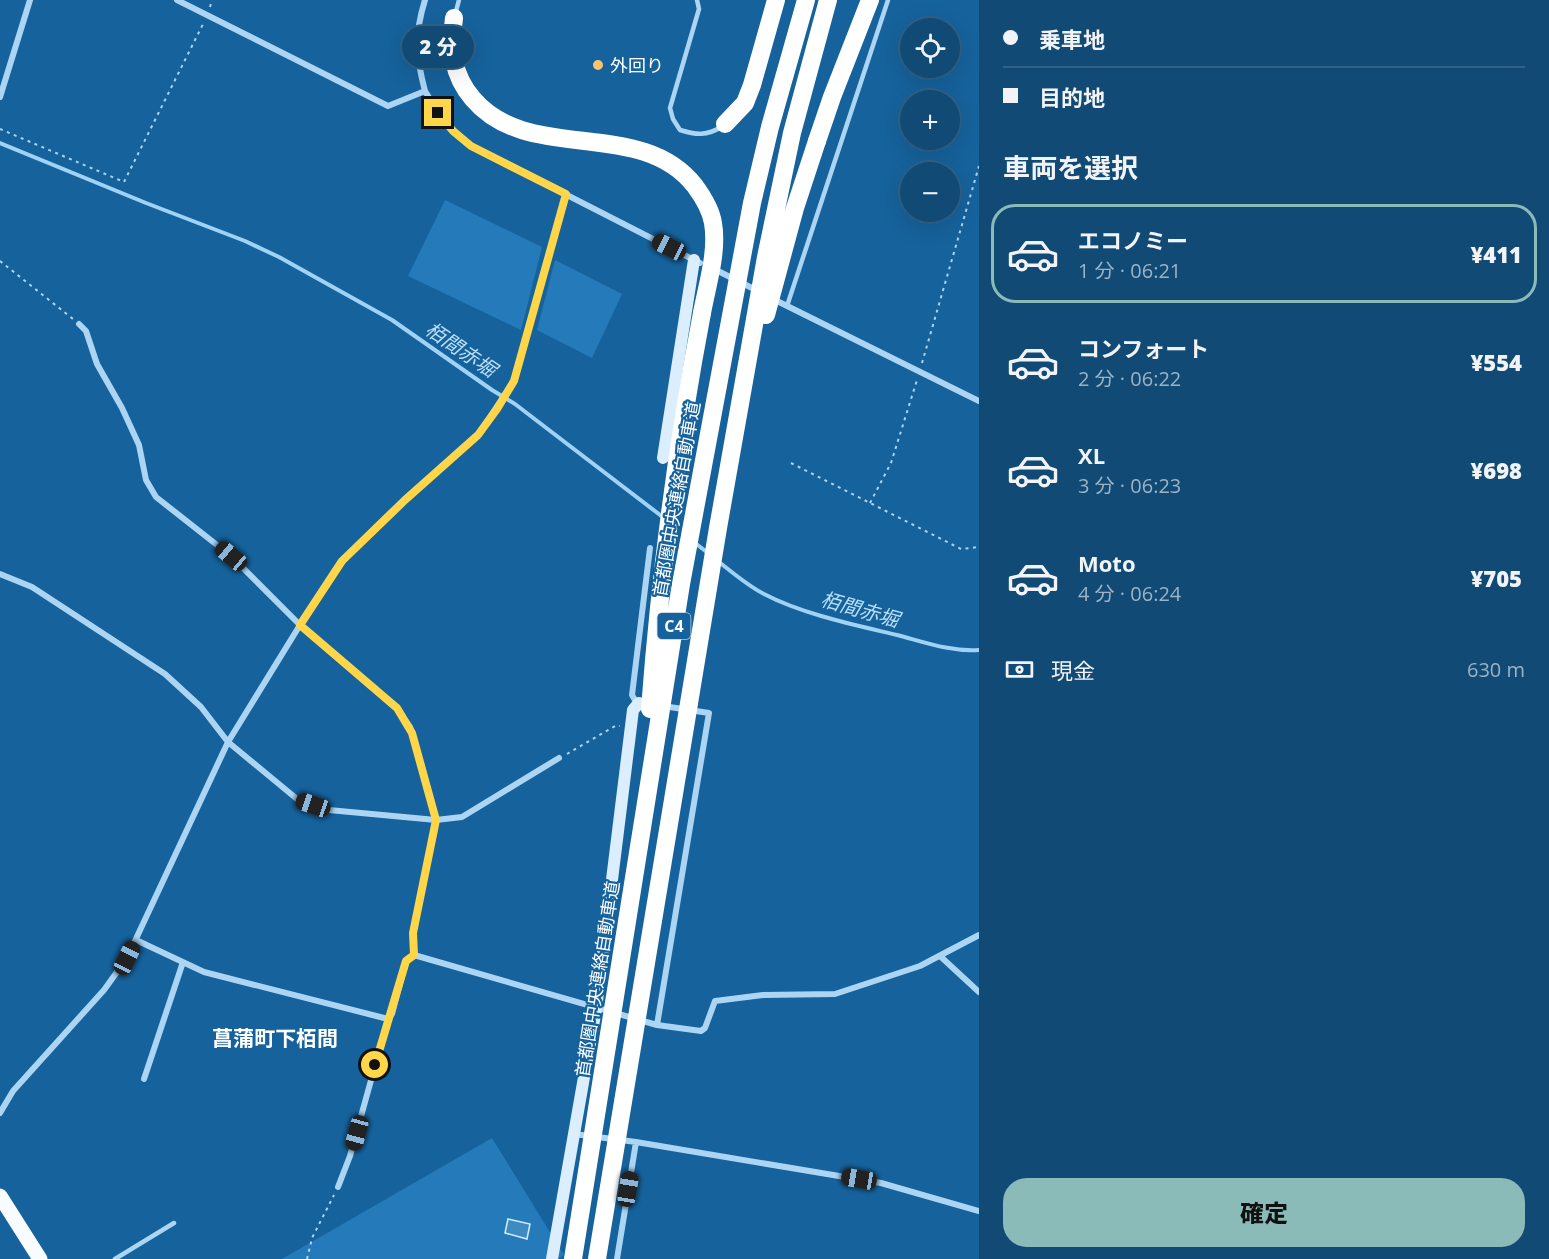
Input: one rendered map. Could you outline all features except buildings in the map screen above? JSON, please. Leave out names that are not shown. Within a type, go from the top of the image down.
[{"type":"highway","points":[[725,124],[745,103],[776,0]]},
{"type":"highway","name":"首都圏中央連絡自動車道","points":[[573,1259],[681,584],[752,203],[770,127],[806,0]]},
{"type":"highway","name":"C4","points":[[597,1259],[718,528],[766,257],[792,133],[828,0]]},
{"type":"highway","points":[[718,528],[737,456],[765,318],[795,208],[817,141],[870,0]]},
{"type":"highway","points":[[456,9],[451,42],[453,60],[468,93],[494,119],[511,127],[536,133],[654,154],[672,163],[688,177],[708,207],[713,223],[715,243],[691,372],[666,546],[657,626],[642,825]]},
{"type":"main road","points":[[0,1196],[40,1259]]},
{"type":"street","points":[[0,97],[30,0]]},
{"type":"street","points":[[177,0],[388,106],[425,91]]},
{"type":"street","points":[[424,0],[418,21],[416,44],[419,68],[425,91],[438,113],[453,131],[471,146],[697,261],[663,458]]},
{"type":"street","points":[[0,1113],[13,1091],[104,990],[127,958],[228,742],[342,561],[405,500],[478,435],[497,409],[514,381],[566,194]]},
{"type":"street","points":[[718,272],[979,401]]},
{"type":"street","points":[[79,324],[86,331],[97,364],[122,408],[139,445],[144,473],[156,497],[231,556],[300,625],[340,657],[402,714],[412,733],[436,820],[413,933],[414,955]]},
{"type":"street","points":[[650,548],[632,695],[639,703],[709,713],[657,1025]]},
{"type":"street","points":[[0,574],[32,587],[165,674],[196,702],[228,742],[297,799],[329,810],[436,820],[462,816],[559,758]]},
{"type":"street","points":[[552,1259],[596,1009],[633,710],[639,703]]},
{"type":"street","points":[[414,955],[596,1009],[657,1025],[701,1031],[705,1029],[715,1001],[763,995],[835,994],[920,966],[979,935]]},
{"type":"street","points":[[136,940],[204,972],[388,1019]]},
{"type":"street","points":[[338,1187],[350,1156],[406,961],[414,955]]},
{"type":"street","points":[[940,956],[979,992]]},
{"type":"street","points":[[144,1079],[183,962]]},
{"type":"street","points":[[574,1134],[636,1142],[881,1183],[979,1211]]},
{"type":"street","points":[[617,1259],[636,1142]]},
{"type":"lane","points":[[697,0],[699,9],[670,108],[673,119],[680,130],[693,134],[704,135],[714,132],[725,124]]},
{"type":"lane","points":[[787,306],[888,0]]},
{"type":"lane","points":[[115,1259],[174,1223]]},
{"type":"path","points":[[0,129],[124,182],[208,15],[212,0]]},
{"type":"path","points":[[870,503],[891,464],[979,166]]},
{"type":"path","points":[[0,261],[79,324]]},
{"type":"path","points":[[791,463],[961,549],[979,547]]},
{"type":"path","points":[[559,758],[615,726],[631,726]]},
{"type":"path","points":[[307,1259],[312,1238],[338,1187]]},
{"type":"shaded area","points":[[445,200],[542,247],[521,330],[408,276]]},
{"type":"shaded area","points":[[555,260],[622,294],[592,358],[537,330]]},
{"type":"shaded area","points":[[492,1138],[564,1255],[558,1259],[282,1259]]},
{"type":"waterway","name":"栢間赤堀","points":[[0,143],[245,241],[279,257],[392,320],[515,404],[664,518]]},
{"type":"waterway","name":"栢間赤堀","points":[[695,543],[708,553]]},
{"type":"waterway","name":"栢間赤堀","points":[[719,562],[758,591],[812,613],[938,646],[979,650]]},
{"type":"place","name":"外回り","points":[[598,65]]},
{"type":"district","name":"菖蒲町下栢間","points":[[275,1038]]},
{"type":"route","points":[[375,1065],[406,961],[414,955],[413,933],[436,820],[412,733],[402,714],[340,657],[300,625],[342,561],[369,533],[478,435],[497,409],[514,381],[566,194],[471,146],[453,131],[438,113]]}]
